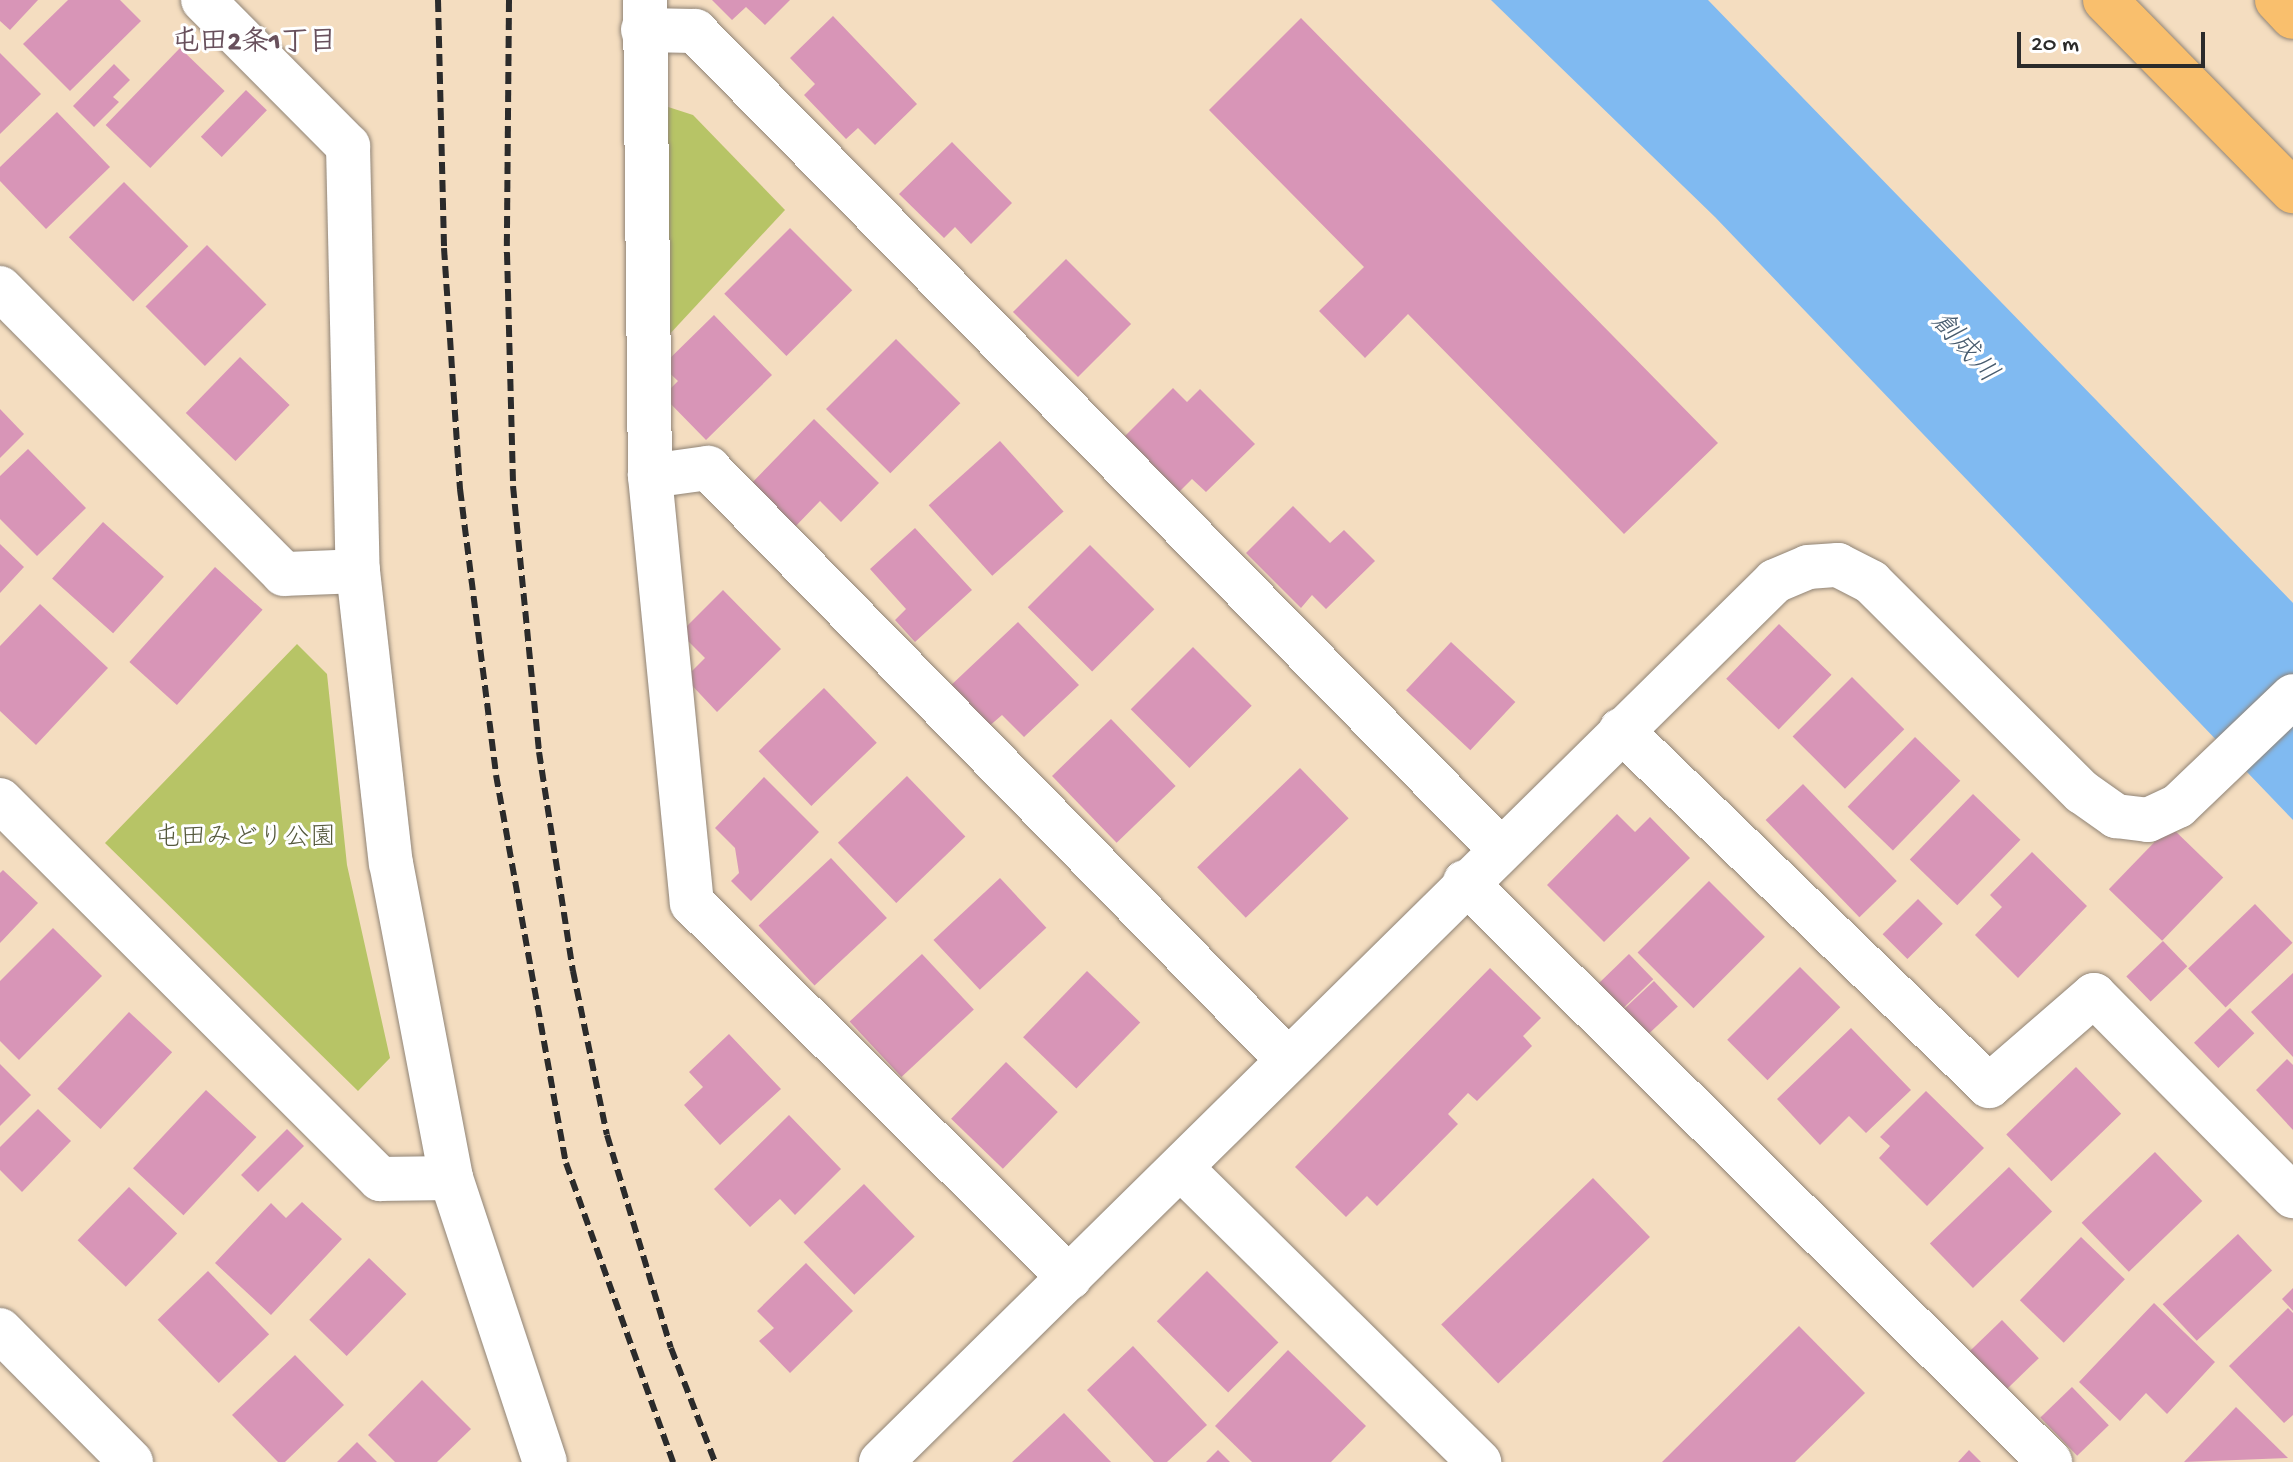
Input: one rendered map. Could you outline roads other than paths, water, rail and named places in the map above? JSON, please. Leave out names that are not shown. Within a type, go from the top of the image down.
[{"type":"highway","points":[[2105,0],[2293,191]]},
{"type":"highway","points":[[2277,0],[2293,17]]},
{"type":"street","points":[[203,0],[348,146],[358,571],[391,863],[451,1178],[545,1462]]},
{"type":"street","points":[[1070,1278],[692,903],[650,476],[644,15],[695,31],[1499,848]]},
{"type":"street","points":[[0,288],[284,574],[358,571]]},
{"type":"street","points":[[650,476],[708,468],[1286,1058]]},
{"type":"street","points":[[881,1462],[1181,1168],[1286,1058],[1499,848],[1775,581],[1808,567],[1838,565],[1871,582],[2082,792],[2116,816],[2148,820],[2178,806],[2293,696]]},
{"type":"street","points":[[1621,730],[1989,1086],[2094,995],[2293,1196]]},
{"type":"street","points":[[0,800],[380,1179],[451,1178]]},
{"type":"street","points":[[1465,882],[2050,1462]]},
{"type":"street","points":[[1181,1168],[1471,1459]]},
{"type":"street","points":[[8,1353],[131,1462]]},
{"type":"water","name":"創成川","points":[[1491,0],[1708,0],[2293,603],[2293,820],[1715,217]]},
{"type":"railway","points":[[438,0],[444,248],[460,489],[496,775],[566,1163],[673,1462]]},
{"type":"railway","points":[[509,0],[507,253],[513,486],[539,752],[573,971],[607,1135],[671,1348],[715,1462]]},
{"type":"district","name":"屯田2条1丁目","points":[[254,44]]},
{"type":"park label","name":"屯田みどり公園","points":[[245,840]]}]
